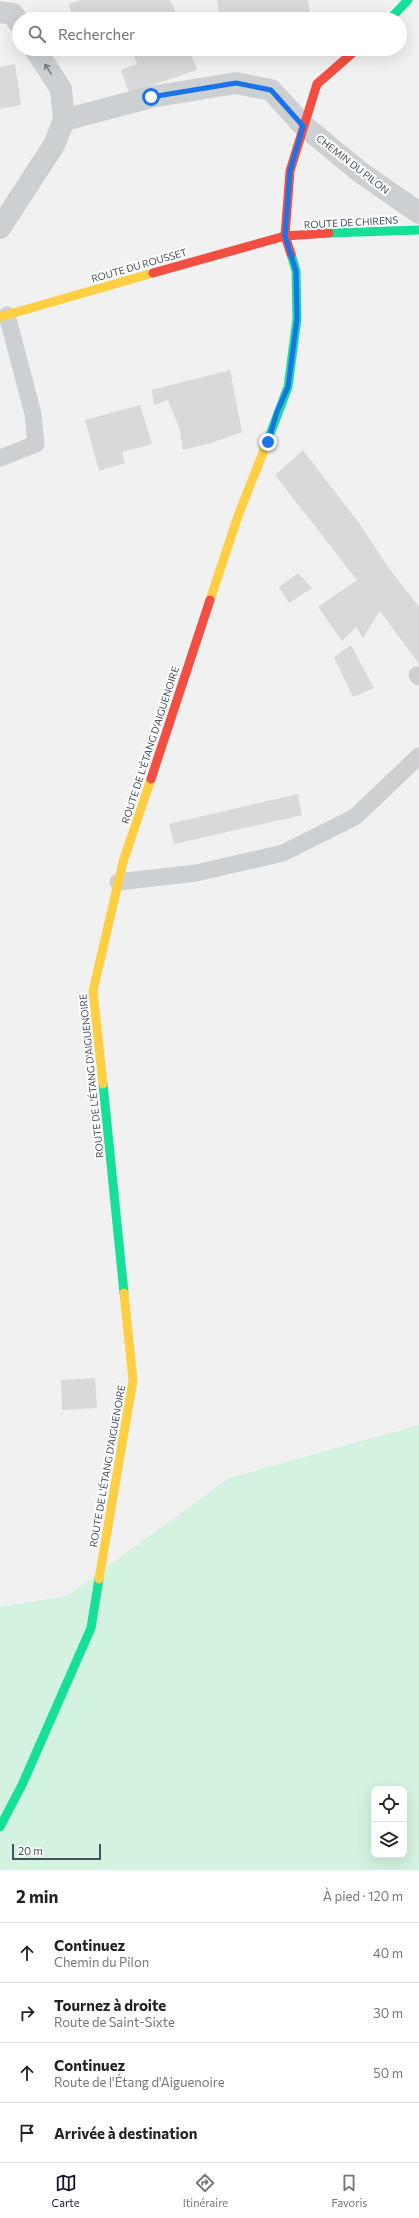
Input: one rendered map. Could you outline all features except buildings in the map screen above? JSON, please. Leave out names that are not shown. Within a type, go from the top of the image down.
[{"type":"street","points":[[397,12],[408,0]]},
{"type":"street","points":[[0,12],[12,14]]},
{"type":"street","points":[[0,228],[54,145],[64,120],[61,89],[40,56]]},
{"type":"street","points":[[285,236],[290,171],[317,84],[348,56]]},
{"type":"street","name":"CHEMIN DU PILON","points":[[64,120],[151,97],[236,83],[271,90],[303,126],[360,172],[419,213]]},
{"type":"street","name":"ROUTE DE CHIRENS","points":[[285,236],[386,230],[419,230]]},
{"type":"street","name":"ROUTE DU ROUSSET","points":[[4,316],[227,250],[285,236]]},
{"type":"street","name":"ROUTE DE L'ÉTANG D'AIGUENOIRE","points":[[0,1827],[22,1785],[91,1628],[133,1380],[93,990],[118,882],[132,833],[238,516],[268,442],[277,412],[288,387],[297,319],[296,271],[285,236]]},
{"type":"lane","points":[[0,458],[36,444],[33,414],[4,316]]},
{"type":"lane","points":[[118,882],[196,874],[283,853],[355,817],[419,756]]},
{"type":"green space","points":[[419,1425],[419,1870],[0,1870],[0,1607],[67,1596],[229,1478]]},
{"type":"traffic: fast","points":[[397,12],[408,0]]},
{"type":"traffic: fast","points":[[329,233],[419,230]]},
{"type":"traffic: fast","points":[[266,445],[288,387],[297,319],[296,271],[291,254]]},
{"type":"traffic: fast","points":[[103,1084],[124,1293]]},
{"type":"traffic: fast","points":[[0,1827],[22,1785],[91,1628],[99,1579]]},
{"type":"traffic: slow","points":[[0,317],[153,273]]},
{"type":"traffic: slow","points":[[210,600],[238,516],[266,445]]},
{"type":"traffic: slow","points":[[103,1084],[93,991],[123,862],[151,779]]},
{"type":"traffic: slow","points":[[99,1579],[133,1380],[124,1293]]},
{"type":"traffic: jam","points":[[291,254],[285,236],[290,171],[317,84],[349,56]]},
{"type":"traffic: jam","points":[[153,273],[285,236],[329,233]]},
{"type":"traffic: jam","points":[[151,779],[210,600]]},
{"type":"route","points":[[151,97],[236,83],[271,90],[303,126],[290,171],[285,236],[296,271],[297,319],[288,387],[277,412],[268,442]]}]
